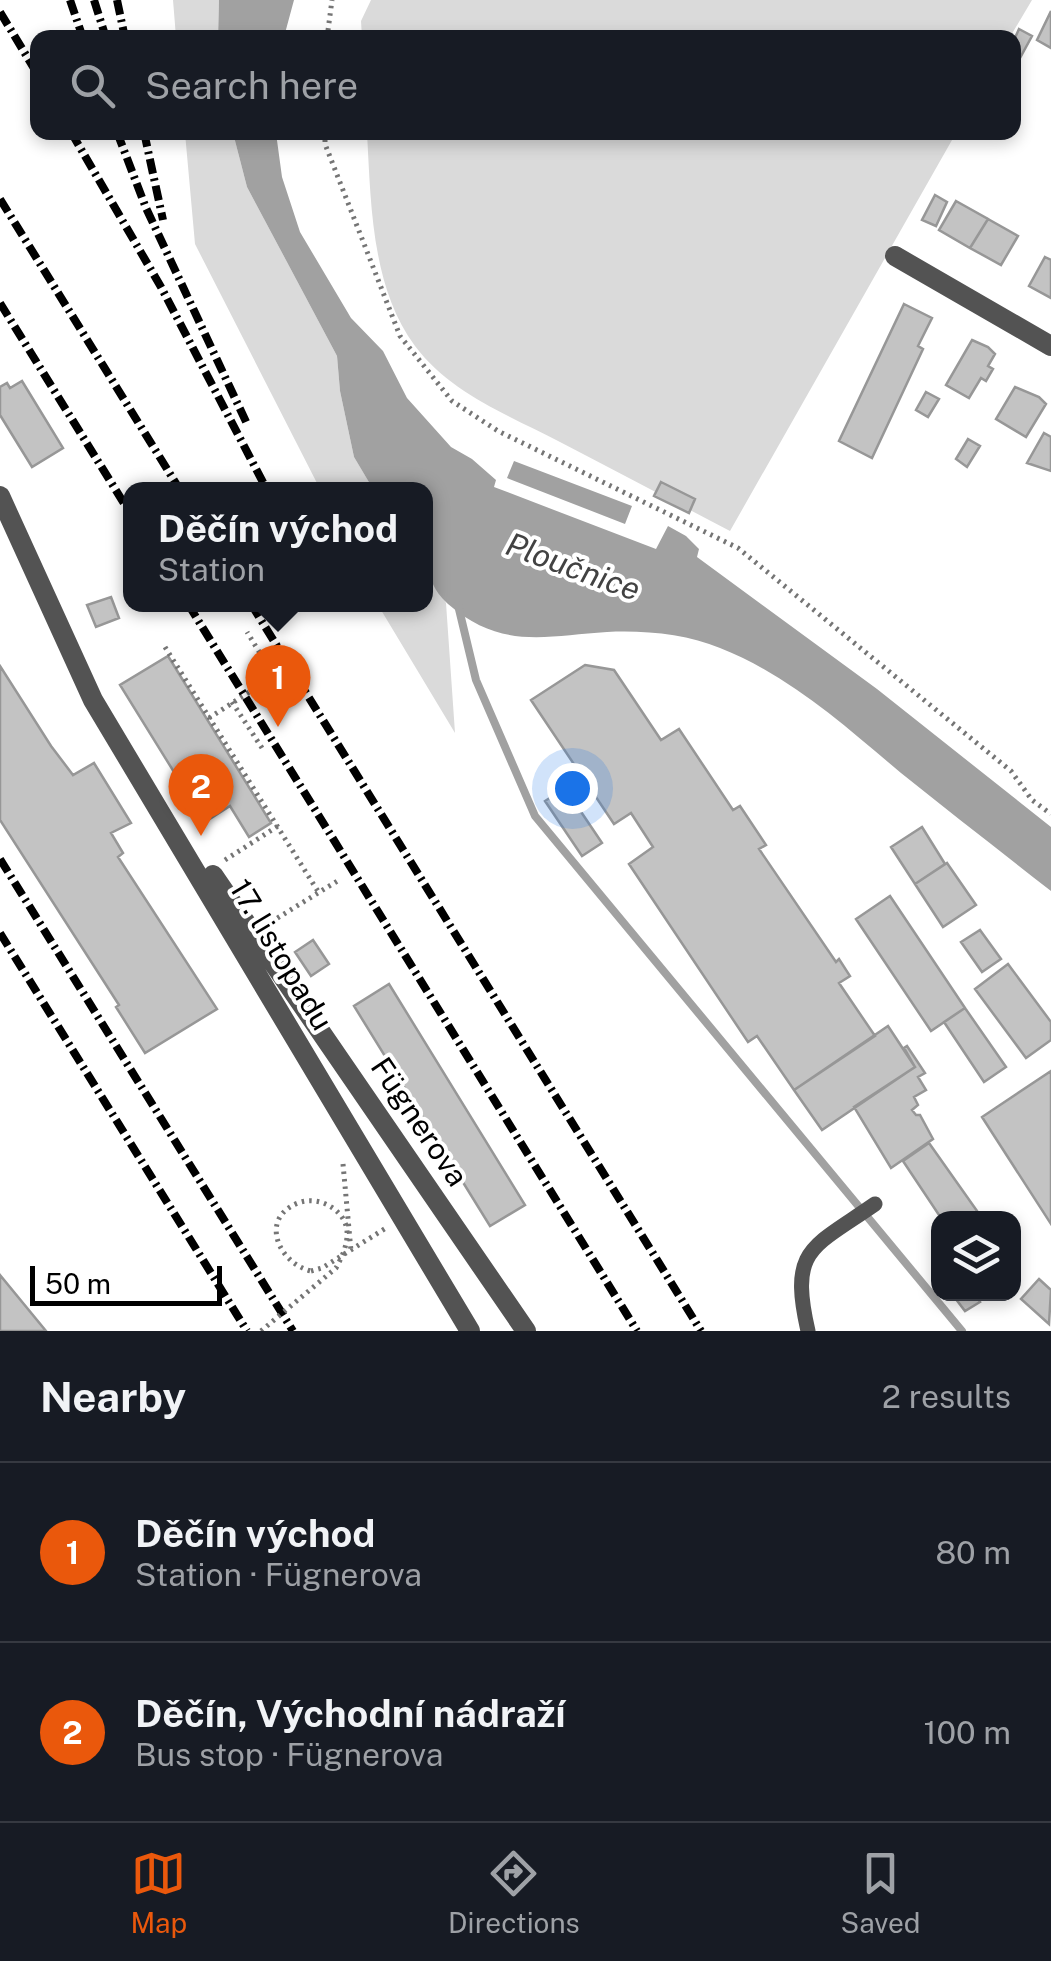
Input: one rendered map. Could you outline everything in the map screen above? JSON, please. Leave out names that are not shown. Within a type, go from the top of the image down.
[{"type":"street","points":[[895,256],[1051,346]]},
{"type":"street","name":"17. listopadu","points":[[0,496],[93,700],[470,1331]]},
{"type":"street","name":"Fügnerova","points":[[93,700],[526,1331]]},
{"type":"lane","points":[[808,1331],[800,1292],[801,1268],[808,1254],[875,1204]]},
{"type":"path","points":[[327,30],[332,0]]},
{"type":"path","points":[[325,140],[400,336],[452,401],[498,432],[738,548],[1011,771],[1032,800],[1051,814]]},
{"type":"path","points":[[209,718],[274,676],[247,632]]},
{"type":"path","points":[[165,647],[319,893]]},
{"type":"path","points":[[232,702],[262,748]]},
{"type":"path","points":[[210,870],[278,826]]},
{"type":"path","points":[[253,933],[339,880]]},
{"type":"path","points":[[343,1163],[351,1251]]},
{"type":"path","points":[[260,1331],[336,1268],[342,1256],[345,1221],[329,1205],[310,1200],[298,1203],[282,1216],[276,1240],[291,1262],[311,1271],[322,1268],[351,1251],[402,1217]]},
{"type":"shaded area","points":[[173,0],[219,0],[218,30],[175,30]]},
{"type":"shaded area","points":[[371,0],[1032,0],[1014,30],[362,30],[361,21]]},
{"type":"shaded area","points":[[186,140],[235,140],[247,187],[337,356],[354,457],[369,482],[316,482],[195,244]]},
{"type":"shaded area","points":[[367,140],[952,140],[730,531],[482,402],[429,363],[400,323],[389,298],[372,215]]},
{"type":"shaded area","points":[[433,582],[446,603],[455,733],[382,612],[433,612]]},
{"type":"water","points":[[219,0],[294,0],[286,30],[218,30]]},
{"type":"water","name":"Ploučnice","points":[[235,140],[277,140],[282,177],[300,232],[351,318],[383,351],[407,398],[451,447],[496,480],[494,487],[656,549],[668,526],[686,536],[699,549],[697,557],[877,689],[1051,827],[1051,891],[815,703],[745,659],[707,643],[665,634],[505,634],[468,619],[448,604],[433,584],[433,482],[369,482],[354,457],[337,356],[247,187]]},
{"type":"water","points":[[514,461],[632,506],[625,524],[507,478]]},
{"type":"building","points":[[1051,11],[1051,48],[1037,40]]},
{"type":"building","points":[[1021,30],[1032,36],[1021,56]]},
{"type":"building","points":[[935,195],[947,202],[936,226],[922,220]]},
{"type":"building","points":[[956,201],[988,219],[970,248],[939,230]]},
{"type":"building","points":[[988,219],[1018,236],[1001,265],[970,248]]},
{"type":"building","points":[[1045,257],[1051,260],[1051,298],[1029,286]]},
{"type":"building","points":[[904,304],[932,318],[918,346],[923,349],[872,458],[839,441]]},
{"type":"building","points":[[972,340],[995,354],[986,381],[981,378],[969,398],[946,385]]},
{"type":"building","points":[[22,381],[63,448],[32,467],[0,415],[0,387],[7,383],[10,388]]},
{"type":"building","points":[[1015,387],[1046,404],[1026,437],[996,419]]},
{"type":"building","points":[[926,392],[939,399],[928,417],[916,410]]},
{"type":"building","points":[[1044,433],[1051,437],[1051,471],[1027,463]]},
{"type":"building","points":[[968,439],[980,446],[967,467],[956,459]]},
{"type":"building","points":[[661,482],[695,499],[689,513],[654,496]]},
{"type":"building","points":[[111,597],[119,618],[96,627],[87,605]]},
{"type":"building","points":[[168,656],[271,823],[249,837],[230,806],[205,822],[120,685]]},
{"type":"building","points":[[585,665],[614,670],[661,740],[679,729],[733,810],[740,806],[766,845],[759,849],[836,962],[839,959],[850,976],[839,983],[875,1036],[794,1090],[757,1036],[748,1042],[629,864],[653,847],[631,813],[614,824],[531,700]]},
{"type":"building","points":[[0,666],[73,775],[94,763],[131,823],[111,833],[123,853],[118,857],[217,1009],[145,1053],[116,1007],[119,1005],[0,820]]},
{"type":"building","points":[[565,788],[602,843],[582,856],[545,801]]},
{"type":"building","points":[[922,827],[945,864],[915,884],[891,847]]},
{"type":"building","points":[[947,863],[976,905],[943,927],[915,884]]},
{"type":"building","points":[[890,896],[965,1008],[931,1031],[856,919]]},
{"type":"building","points":[[980,930],[1001,959],[982,972],[961,942]]},
{"type":"building","points":[[313,940],[329,964],[311,976],[295,952]]},
{"type":"building","points":[[1008,964],[1051,1022],[1051,1040],[1026,1058],[975,989]]},
{"type":"building","points":[[389,984],[525,1205],[490,1226],[354,1006]]},
{"type":"building","points":[[965,1008],[1006,1067],[984,1082],[944,1022]]},
{"type":"building","points":[[888,1026],[915,1067],[822,1130],[794,1090]]},
{"type":"building","points":[[907,1046],[925,1073],[918,1077],[926,1090],[914,1097],[918,1105],[912,1110],[920,1115],[933,1139],[891,1168],[854,1107],[915,1067],[904,1048]]},
{"type":"building","points":[[1051,1071],[1051,1224],[982,1117]]},
{"type":"building","points":[[929,1143],[977,1211],[936,1211],[903,1161]]},
{"type":"building","points":[[0,1275],[46,1331],[0,1331]]},
{"type":"building","points":[[1039,1279],[1051,1290],[1049,1324],[1021,1299]]},
{"type":"building","points":[[957,1301],[980,1302],[965,1311]]},
{"type":"waterway","points":[[458,605],[476,680],[535,816],[962,1331]]},
{"type":"railway","points":[[70,0],[80,30]]},
{"type":"railway","points":[[94,0],[103,30]]},
{"type":"railway","points":[[117,0],[123,30]]},
{"type":"railway","points":[[0,12],[30,62]]},
{"type":"railway","points":[[76,140],[161,287],[263,482]]},
{"type":"railway","points":[[120,140],[146,208],[248,426]]},
{"type":"railway","points":[[146,140],[163,220]]},
{"type":"railway","points":[[0,199],[175,482]]},
{"type":"railway","points":[[0,303],[123,502]]},
{"type":"railway","points":[[193,612],[637,1331]]},
{"type":"railway","points":[[256,612],[701,1331]]},
{"type":"railway","points":[[0,859],[293,1331]]},
{"type":"railway","points":[[0,933],[247,1331]]},
{"type":"place","name":"Děčín východ","points":[[278,727]]},
{"type":"place","name":"Děčín, Východní nádraží","points":[[201,836]]}]
